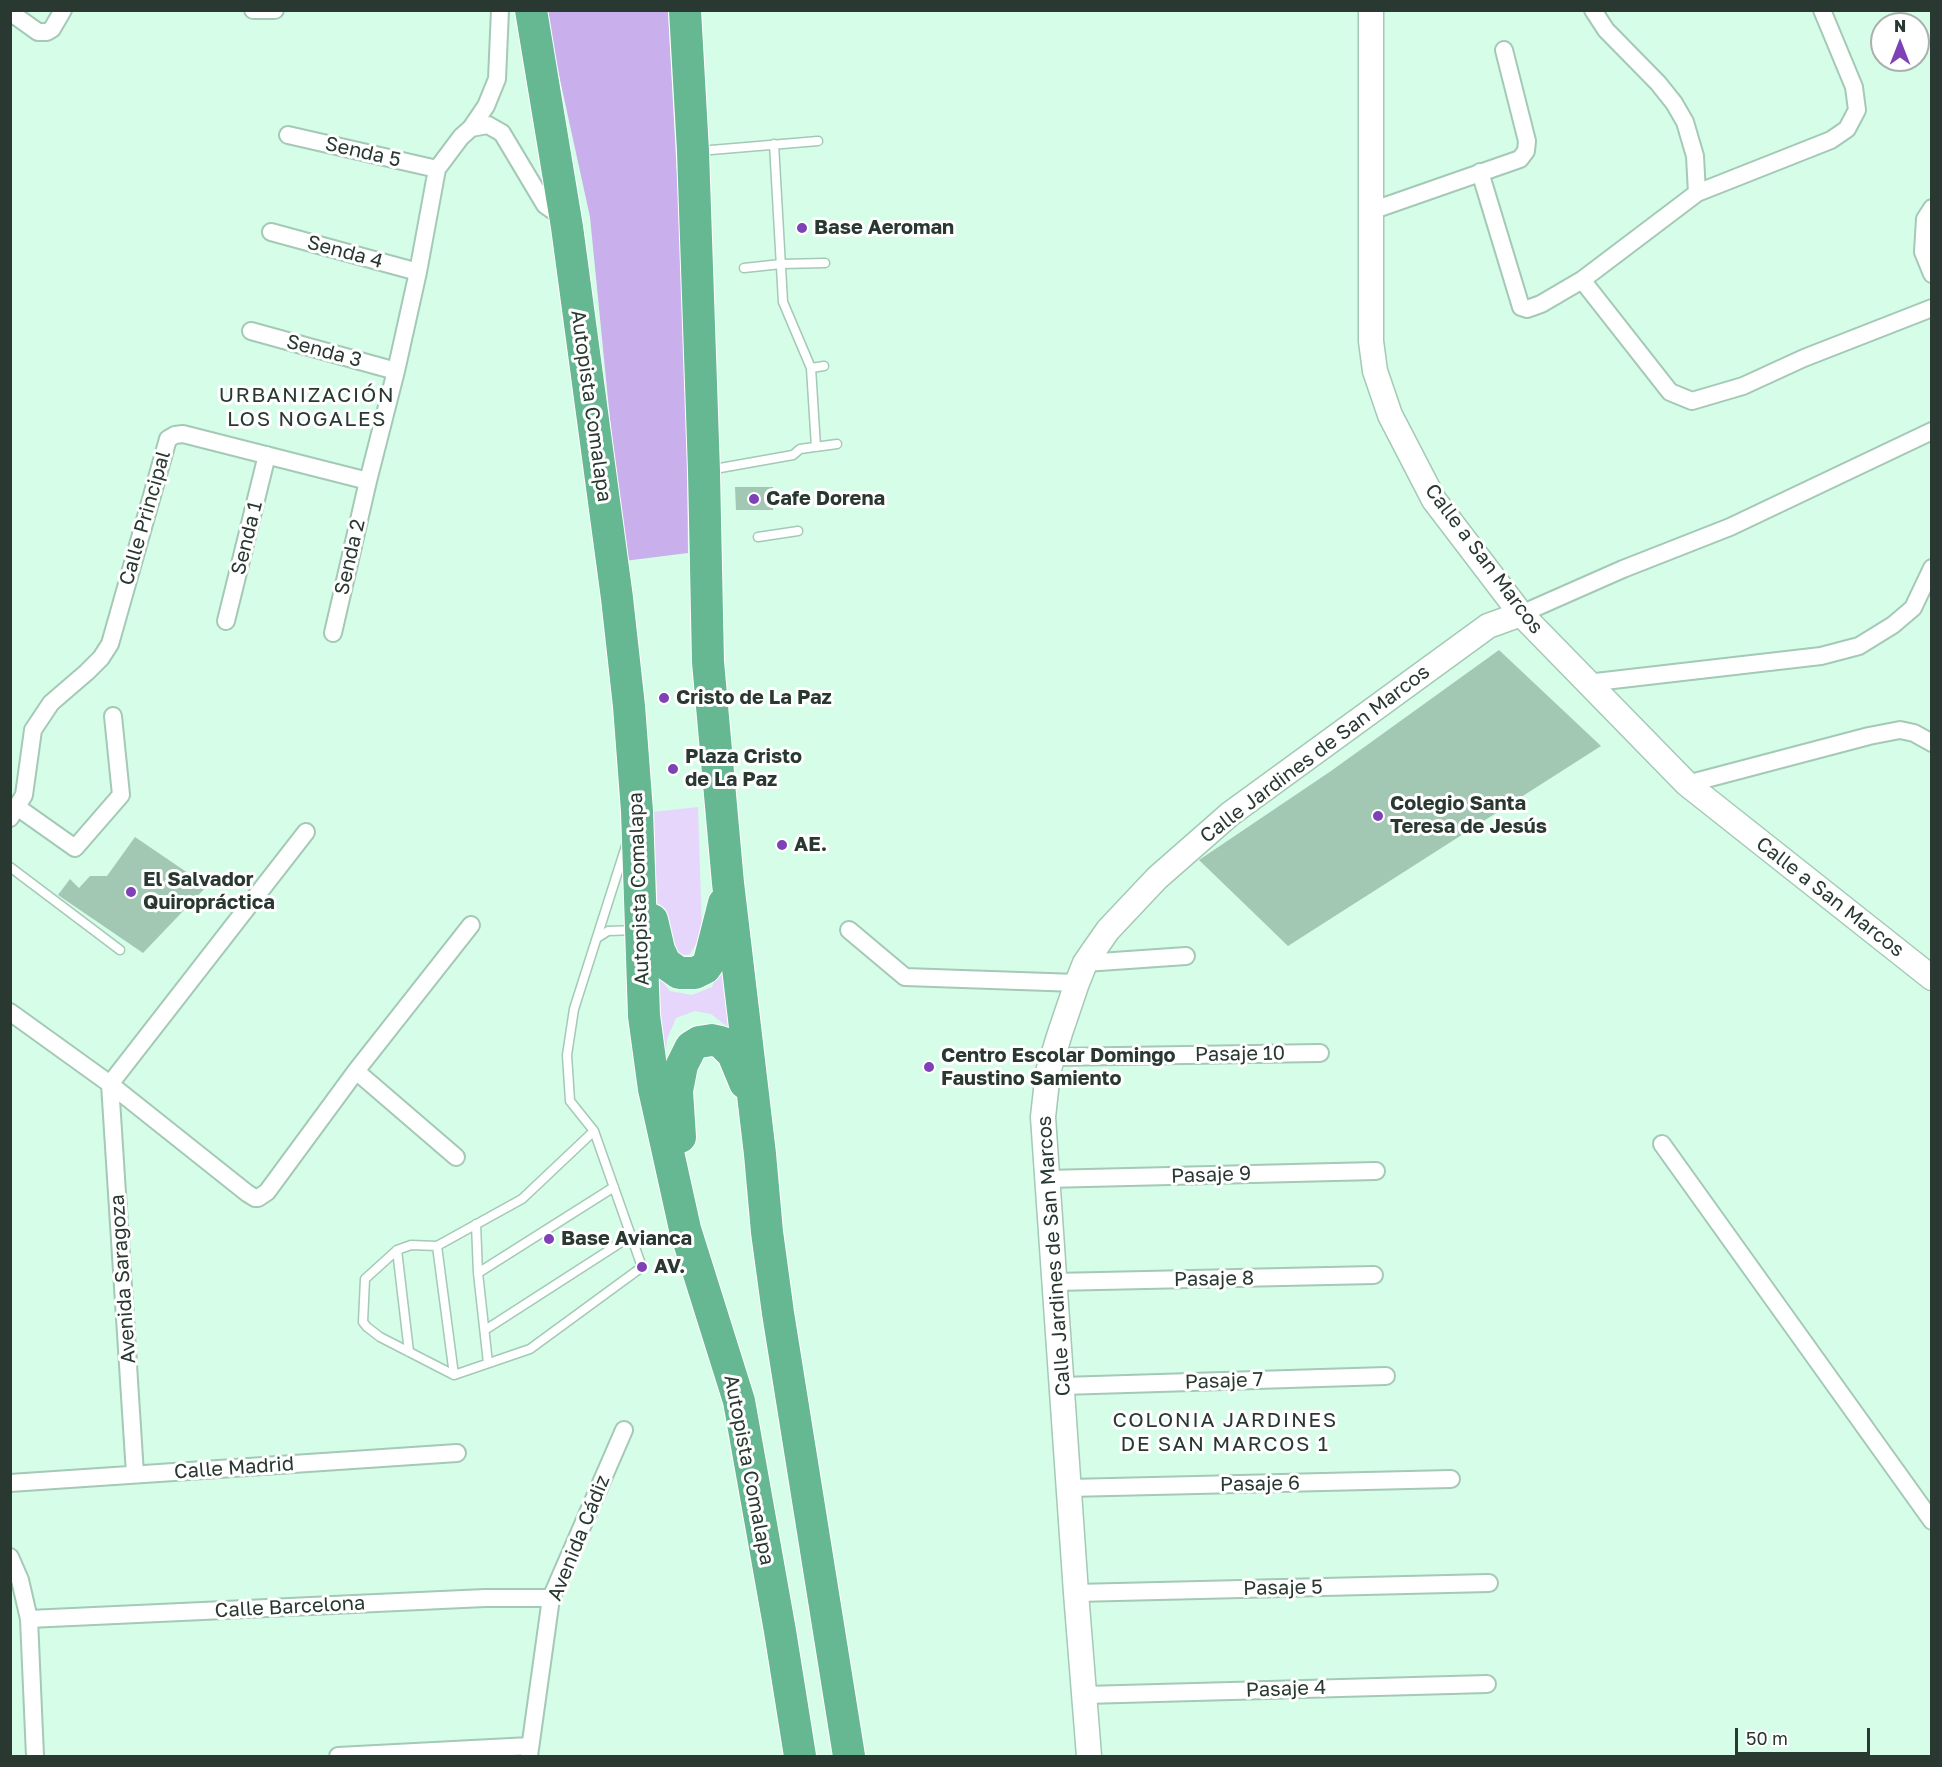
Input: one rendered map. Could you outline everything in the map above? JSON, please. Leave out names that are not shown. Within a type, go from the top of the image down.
[{"type":"highway","name":"Autopista Comalapa","points":[[531,10],[565,216],[617,598],[629,706],[637,811],[644,1016],[654,1089],[685,1229],[740,1401],[800,1756]]},
{"type":"highway","points":[[685,10],[693,151],[708,662],[728,883],[778,1313],[849,1756]]},
{"type":"highway","points":[[640,870],[659,950],[665,963],[679,973],[694,973],[705,968],[709,962],[728,883]]},
{"type":"highway","points":[[685,1229],[677,1091],[682,1065],[691,1047],[699,1042],[712,1040],[721,1042],[733,1054],[753,1112],[760,1154]]},
{"type":"main road","name":"Calle a San Marcos","points":[[1371,10],[1371,341],[1375,371],[1390,415],[1434,500],[1521,614],[1687,784],[1932,978]]},
{"type":"main road","name":"Calle Jardines de San Marcos","points":[[1089,1756],[1043,1117],[1048,1072],[1081,973],[1108,930],[1157,878],[1230,814],[1488,626],[1521,614]]},
{"type":"street","points":[[10,12],[38,32],[47,32],[52,29],[63,10]]},
{"type":"street","points":[[253,10],[275,10]]},
{"type":"street","points":[[368,481],[418,272],[437,169],[486,106],[497,79],[500,10]]},
{"type":"street","points":[[1593,10],[1606,30],[1658,83],[1685,122],[1695,156],[1697,193]]},
{"type":"street","points":[[1480,172],[1521,307],[1527,309],[1541,304],[1582,280],[1697,193],[1831,140],[1846,129],[1857,110],[1854,87],[1822,10]]},
{"type":"street","points":[[1371,211],[1520,159],[1526,151],[1527,141],[1504,50]]},
{"type":"street","points":[[471,128],[488,125],[502,133],[545,206],[565,216]]},
{"type":"street","name":"Senda 5","points":[[288,135],[437,169]]},
{"type":"street","points":[[1932,208],[1925,219],[1923,252],[1932,274]]},
{"type":"street","name":"Senda 4","points":[[271,232],[418,272]]},
{"type":"street","points":[[1582,280],[1670,392],[1692,401],[1743,386],[1804,358],[1932,308]]},
{"type":"street","name":"Senda 3","points":[[251,331],[396,371]]},
{"type":"street","points":[[1521,614],[1623,569],[1730,527],[1932,431]]},
{"type":"street","name":"Calle Principal","points":[[13,814],[24,795],[33,730],[51,703],[101,658],[110,644],[168,439],[183,434],[368,481]]},
{"type":"street","name":"Senda 1","points":[[226,621],[267,455]]},
{"type":"street","name":"Senda 2","points":[[333,633],[368,481]]},
{"type":"street","points":[[1587,683],[1821,656],[1858,646],[1893,626],[1913,608],[1932,568]]},
{"type":"street","points":[[13,814],[75,848],[121,795],[113,716]]},
{"type":"street","points":[[1687,784],[1869,736],[1900,730],[1914,733],[1932,743]]},
{"type":"street","points":[[110,1084],[306,832]]},
{"type":"street","points":[[10,1012],[110,1084],[247,1193],[258,1198],[267,1192],[356,1071],[471,925]]},
{"type":"street","points":[[849,930],[905,977],[1081,973],[1186,956]]},
{"type":"street","name":"Pasaje 10","points":[[1053,1057],[1320,1053]]},
{"type":"street","points":[[356,1071],[456,1157]]},
{"type":"street","name":"Avenida Saragoza","points":[[110,1084],[135,1474]]},
{"type":"street","points":[[1662,1144],[1932,1521]]},
{"type":"street","name":"Pasaje 9","points":[[1046,1179],[1376,1171]]},
{"type":"street","name":"Pasaje 8","points":[[1054,1282],[1374,1275]]},
{"type":"street","name":"Pasaje 7","points":[[1062,1386],[1386,1376]]},
{"type":"street","name":"Avenida Cádiz","points":[[529,1751],[551,1598],[624,1430]]},
{"type":"street","name":"Calle Madrid","points":[[10,1483],[457,1453]]},
{"type":"street","name":"Pasaje 6","points":[[1069,1488],[1451,1479]]},
{"type":"street","points":[[10,1557],[20,1580],[29,1619],[35,1756]]},
{"type":"street","name":"Pasaje 5","points":[[1076,1593],[1490,1583]]},
{"type":"street","name":"Calle Barcelona","points":[[29,1619],[485,1598],[551,1598]]},
{"type":"street","name":"Pasaje 4","points":[[1085,1695],[1487,1684]]},
{"type":"street","points":[[338,1756],[529,1751]]},
{"type":"lane","points":[[693,151],[818,141]]},
{"type":"lane","points":[[774,144],[783,302],[812,368],[816,447]]},
{"type":"lane","points":[[744,268],[825,263]]},
{"type":"lane","points":[[812,368],[824,366]]},
{"type":"lane","points":[[704,471],[793,455],[800,449],[837,444]]},
{"type":"lane","points":[[758,537],[798,531]]},
{"type":"lane","points":[[594,1131],[522,1199],[437,1246],[411,1245],[397,1250],[366,1279],[363,1322],[367,1327],[380,1337],[453,1375],[530,1349],[642,1267],[594,1131],[570,1101],[567,1055],[574,1009],[637,811]]},
{"type":"lane","points":[[10,867],[120,950]]},
{"type":"lane","points":[[597,938],[608,931],[642,930]]},
{"type":"lane","points":[[478,1273],[614,1187]]},
{"type":"lane","points":[[476,1224],[478,1273],[489,1363]]},
{"type":"lane","points":[[485,1330],[631,1236]]},
{"type":"lane","points":[[437,1246],[453,1375]]},
{"type":"lane","points":[[397,1250],[409,1352]]},
{"type":"shaded area","points":[[545,11],[668,11],[686,341],[688,553],[624,561],[590,217]]},
{"type":"shaded area","points":[[698,807],[702,934],[690,954],[675,956],[658,912],[652,812]]},
{"type":"shaded area","points":[[723,956],[737,1047],[729,1028],[711,1014],[695,1011],[676,1018],[667,1039],[663,1082],[648,963],[670,991],[692,995],[712,987]]},
{"type":"building","name":"Cafe Dorena","points":[[735,487],[773,487],[773,510],[736,510]]},
{"type":"building","name":"Colegio Santa Teresa de Jesús","points":[[1499,650],[1601,746],[1288,946],[1199,860],[1331,771]]},
{"type":"building","name":"El Salvador Quiropráctica","points":[[135,837],[207,886],[143,953],[58,895],[70,879],[79,888],[90,876],[107,876]]},
{"type":"place","name":"Base Aeroman","points":[[802,228]]},
{"type":"place","name":"Cafe Dorena","points":[[754,499]]},
{"type":"place","name":"Cristo de La Paz","points":[[664,698]]},
{"type":"place","name":"Plaza Cristo de La Paz","points":[[673,769]]},
{"type":"place","name":"Colegio Santa Teresa de Jesús","points":[[1378,816]]},
{"type":"place","name":"AE.","points":[[782,845]]},
{"type":"place","name":"El Salvador Quiropráctica","points":[[131,892]]},
{"type":"place","name":"Centro Escolar Domingo Faustino Samiento","points":[[929,1067]]},
{"type":"place","name":"Base Avianca","points":[[549,1239]]},
{"type":"place","name":"AV.","points":[[642,1267]]},
{"type":"district","name":"URBANIZACIÓN LOS NOGALES","points":[[307,407]]},
{"type":"district","name":"COLONIA JARDINES DE SAN MARCOS 1","points":[[1225,1432]]}]
